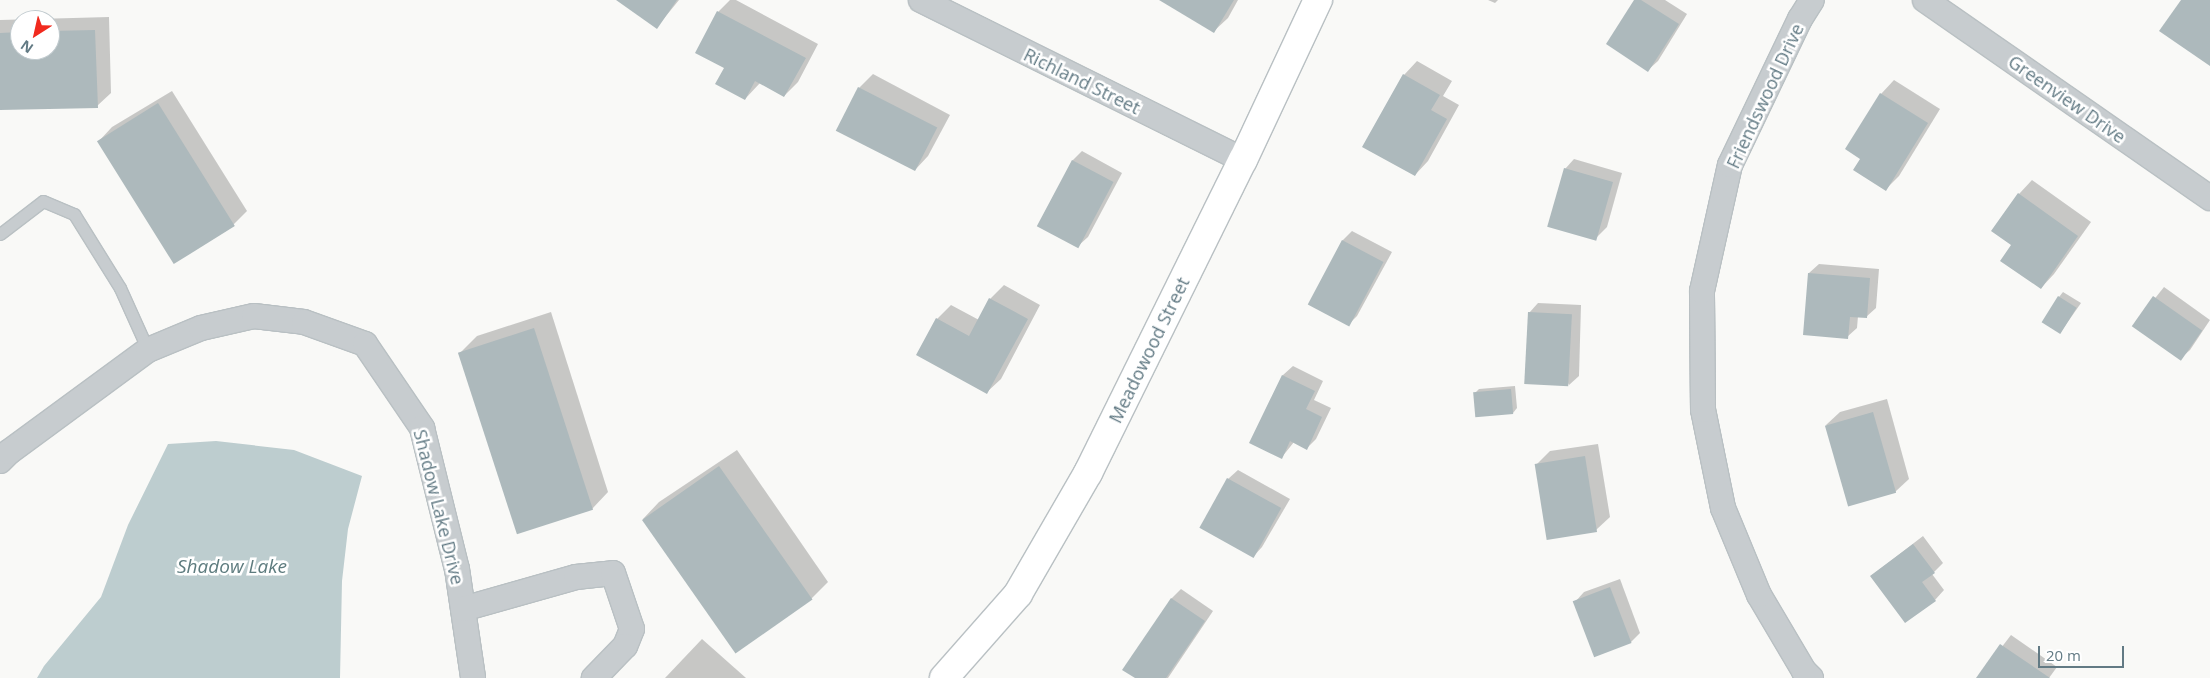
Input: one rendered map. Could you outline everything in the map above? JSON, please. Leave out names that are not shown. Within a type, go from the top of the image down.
[{"type":"street","name":"Richland Street","points":[[921,0],[1243,160]]},
{"type":"street","name":"Meadowood Street","points":[[944,678],[1018,594],[1088,473],[1243,160],[1318,0]]},
{"type":"street","name":"Friendswood Drive","points":[[1811,678],[1804,671],[1759,595],[1723,508],[1703,410],[1702,291],[1730,165],[1800,19],[1812,0]]},
{"type":"street","name":"Greenview Drive","points":[[1924,0],[2210,198]]},
{"type":"street","name":"Shadow Lake Drive","points":[[0,461],[9,452],[148,350],[201,328],[254,316],[304,322],[365,344],[422,428],[457,569],[473,678]]},
{"type":"street","points":[[463,609],[576,577],[614,573],[632,629],[625,646],[594,678]]},
{"type":"lane","points":[[0,234],[44,201],[74,214],[120,288],[148,350]]},
{"type":"water","name":"Shadow Lake","points":[[216,441],[294,450],[362,476],[348,529],[342,581],[340,678],[37,678],[44,666],[101,597],[128,525],[168,444]]},
{"type":"building","points":[[616,0],[677,0],[657,29]]},
{"type":"building","points":[[1159,0],[1234,0],[1214,33]]},
{"type":"building","points":[[1634,0],[1641,0],[1679,24],[1648,72],[1606,44]]},
{"type":"building","points":[[2181,0],[2210,0],[2210,66],[2159,31]]},
{"type":"building","points":[[717,11],[806,58],[784,97],[755,81],[745,100],[715,84],[724,68],[695,53]]},
{"type":"building","points":[[95,30],[98,108],[0,110],[0,33],[10,32],[10,60],[60,60],[60,31]]},
{"type":"building","points":[[1403,74],[1440,95],[1431,110],[1447,119],[1415,176],[1362,147]]},
{"type":"building","points":[[858,87],[937,127],[915,171],[836,131]]},
{"type":"building","points":[[1880,93],[1928,123],[1886,191],[1853,170],[1860,159],[1845,149]]},
{"type":"building","points":[[158,103],[235,226],[174,264],[97,141]]},
{"type":"building","points":[[1072,160],[1113,182],[1078,248],[1037,226]]},
{"type":"building","points":[[1564,168],[1613,182],[1596,241],[1547,227]]},
{"type":"building","points":[[2018,193],[2078,236],[2041,289],[2000,261],[2011,245],[1991,231]]},
{"type":"building","points":[[1342,240],[1383,262],[1349,327],[1308,304]]},
{"type":"building","points":[[1808,273],[1870,278],[1867,318],[1850,317],[1848,339],[1803,335]]},
{"type":"building","points":[[2058,296],[2077,308],[2060,334],[2042,322]]},
{"type":"building","points":[[2153,296],[2202,330],[2181,361],[2132,326]]},
{"type":"building","points":[[989,298],[1028,319],[987,394],[916,355],[936,318],[969,336]]},
{"type":"building","points":[[1528,312],[1572,314],[1568,386],[1524,384]]},
{"type":"building","points":[[534,328],[593,510],[517,534],[458,353]]},
{"type":"building","points":[[1282,375],[1315,391],[1306,409],[1322,417],[1307,450],[1290,441],[1282,459],[1249,443]]},
{"type":"building","points":[[1511,389],[1513,414],[1475,417],[1473,392]]},
{"type":"building","points":[[1873,412],[1896,493],[1848,507],[1825,426]]},
{"type":"building","points":[[1585,456],[1597,532],[1547,540],[1535,464]]},
{"type":"building","points":[[719,466],[812,600],[735,653],[642,520]]},
{"type":"building","points":[[1227,478],[1281,508],[1254,558],[1199,528]]},
{"type":"building","points":[[1913,544],[1935,573],[1922,582],[1936,601],[1905,623],[1870,576]]},
{"type":"building","points":[[1610,587],[1632,643],[1594,657],[1573,601]]},
{"type":"building","points":[[1171,598],[1205,621],[1166,678],[1135,678],[1122,670]]},
{"type":"building","points":[[2000,644],[2050,678],[1976,678]]}]
